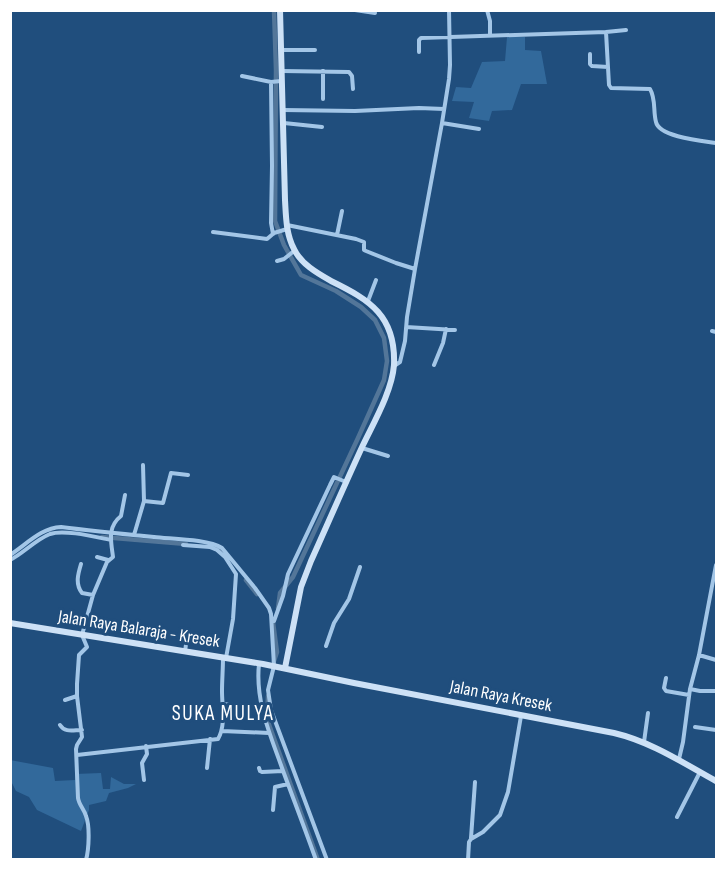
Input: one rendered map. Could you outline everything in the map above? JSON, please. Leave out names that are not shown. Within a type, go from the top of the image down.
[{"type":"main road","points":[[280,10],[285,228],[293,253],[315,272],[368,301],[380,314],[387,326],[392,344],[394,366],[383,401],[362,448],[341,479],[310,561],[301,587],[285,668]]},
{"type":"main road","name":"Jalan Raya Balaraja - Kresek","points":[[10,623],[272,665]]},
{"type":"main road","name":"Jalan Raya Kresek","points":[[272,665],[614,733],[644,742],[717,781]]},
{"type":"street","points":[[355,10],[375,13]]},
{"type":"street","points":[[394,366],[400,362],[405,341],[415,269],[449,79],[449,10]]},
{"type":"street","points":[[487,10],[490,36]]},
{"type":"street","points":[[419,52],[420,38],[626,30]]},
{"type":"street","points":[[606,32],[611,88],[650,89],[655,121],[660,129],[683,138],[717,143]]},
{"type":"street","points":[[281,50],[315,50]]},
{"type":"street","points":[[590,54],[592,66],[608,68]]},
{"type":"street","points":[[282,71],[346,71],[351,73],[353,88]]},
{"type":"street","points":[[323,71],[323,99]]},
{"type":"street","points":[[242,76],[272,82],[281,81]]},
{"type":"street","points":[[272,82],[271,223],[273,234]]},
{"type":"street","points":[[283,110],[444,109]]},
{"type":"street","points":[[283,123],[322,127]]},
{"type":"street","points":[[442,123],[478,129]]},
{"type":"street","points":[[337,235],[342,212]]},
{"type":"street","points":[[213,232],[264,239],[285,228],[337,235],[356,239],[365,243],[364,250],[415,269]]},
{"type":"street","points":[[356,239],[359,231]]},
{"type":"street","points":[[277,261],[293,253]]},
{"type":"street","points":[[368,301],[375,280]]},
{"type":"street","points":[[406,327],[455,330]]},
{"type":"street","points":[[434,365],[446,329]]},
{"type":"street","points":[[362,448],[388,456]]},
{"type":"street","points":[[134,536],[144,501],[143,465]]},
{"type":"street","points":[[144,501],[164,502],[171,473],[188,475]]},
{"type":"street","points":[[272,624],[283,596],[288,574],[331,482],[334,477],[341,479]]},
{"type":"street","points":[[86,860],[87,818],[79,802],[76,752],[82,737],[77,696],[78,667],[80,654],[86,650],[87,646],[82,635],[93,595],[108,560],[113,556],[111,537],[114,521],[121,516],[125,495]]},
{"type":"street","points":[[10,555],[43,531],[53,528],[61,527],[111,537]]},
{"type":"street","points":[[10,560],[44,537],[54,533],[183,540],[219,546],[227,552],[264,601],[271,614],[272,665],[269,694],[273,733],[283,771],[316,860]]},
{"type":"street","points":[[77,755],[218,739],[221,731],[225,658],[233,619],[237,578],[225,557],[217,550],[210,547],[183,545]]},
{"type":"street","points":[[97,557],[108,560]]},
{"type":"street","points":[[81,564],[78,580],[80,590],[93,595]]},
{"type":"street","points":[[679,759],[690,689],[717,565]]},
{"type":"street","points":[[326,646],[334,623],[349,599],[360,567]]},
{"type":"street","points":[[185,651],[188,632]]},
{"type":"street","points":[[699,655],[717,660]]},
{"type":"street","points":[[261,663],[258,685],[261,707],[327,860]]},
{"type":"street","points":[[666,678],[664,688],[666,691],[689,695]]},
{"type":"street","points":[[690,689],[717,691]]},
{"type":"street","points":[[65,700],[77,696]]},
{"type":"street","points":[[223,704],[244,706]]},
{"type":"street","points":[[644,742],[648,713]]},
{"type":"street","points":[[471,839],[483,832],[500,815],[508,792],[521,716]]},
{"type":"street","points":[[60,724],[64,730],[82,730]]},
{"type":"street","points":[[695,727],[717,730]]},
{"type":"street","points":[[221,731],[273,733]]},
{"type":"street","points":[[207,768],[210,739]]},
{"type":"street","points":[[144,780],[142,763],[147,754],[146,747]]},
{"type":"street","points":[[259,768],[262,772],[283,771]]},
{"type":"street","points":[[677,817],[700,772]]},
{"type":"street","points":[[468,860],[475,782]]},
{"type":"street","points":[[273,810],[275,787],[288,784]]},
{"type":"shaded area","points":[[507,37],[525,37],[525,50],[541,51],[547,84],[521,84],[512,110],[492,111],[489,121],[469,118],[474,102],[452,101],[456,87],[471,88],[482,62],[505,61]]},
{"type":"shaded area","points":[[10,760],[53,768],[55,781],[75,780],[75,774],[101,773],[103,789],[110,789],[111,777],[124,784],[136,784],[109,793],[106,801],[89,805],[81,831],[37,810],[29,797],[16,791],[11,781]]},
{"type":"waterway","points":[[274,10],[275,221],[284,245],[301,275],[336,291],[361,307],[375,320],[384,338],[387,361],[384,380],[293,577],[280,593],[278,608]]},
{"type":"waterway","points":[[102,537],[186,544]]},
{"type":"waterway","points":[[210,547],[216,547],[227,557]]},
{"type":"waterway","points":[[246,580],[257,594]]},
{"type":"waterway","points":[[273,622],[277,652],[274,661]]},
{"type":"waterway","points":[[268,696],[267,719],[318,860]]},
{"type":"district","name":"SUKA MULYA","points":[[223,713]]}]
